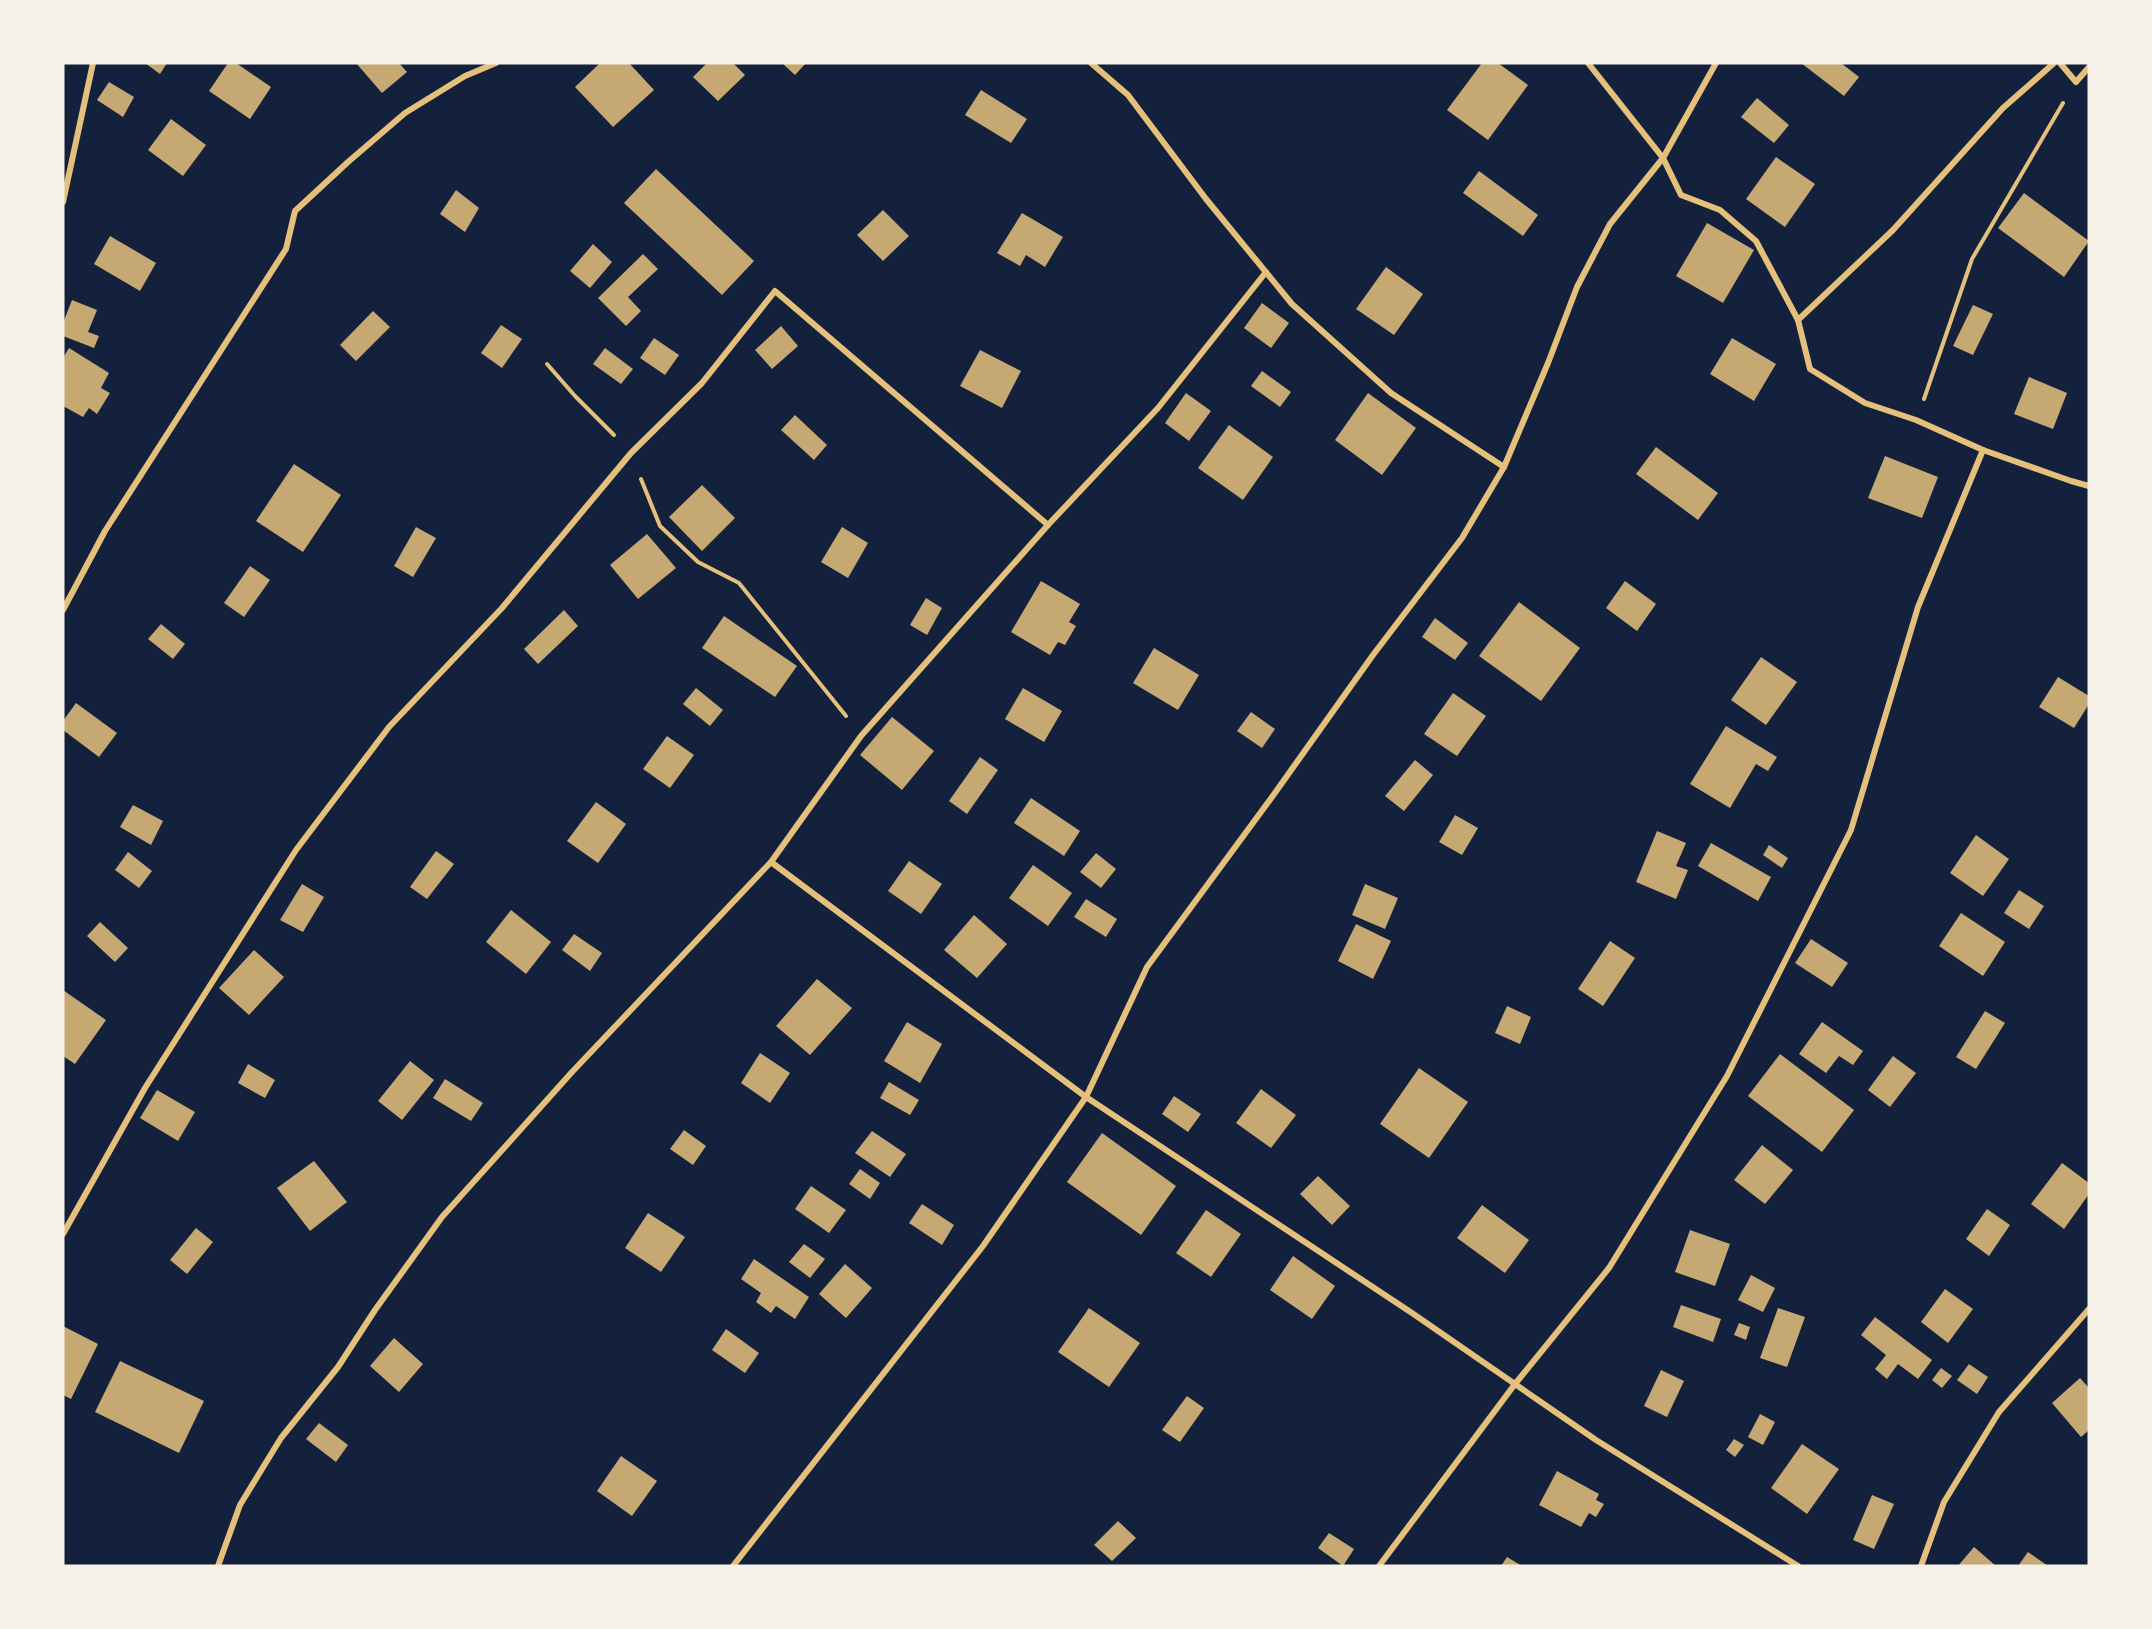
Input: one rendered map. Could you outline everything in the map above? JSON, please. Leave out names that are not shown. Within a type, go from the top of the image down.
[{"type":"street","points":[[63,202],[93,63]]},
{"type":"street","points":[[63,610],[105,531],[286,249],[295,211],[405,113],[465,76],[496,63]]},
{"type":"street","points":[[1091,63],[1128,95],[1206,199],[1293,304],[1391,393],[1503,467]]},
{"type":"street","points":[[1588,63],[1664,158],[1681,195],[1720,210],[1756,241],[1798,320],[1810,369],[1865,403],[1916,420],[1983,450],[2071,482],[2089,486]]},
{"type":"street","points":[[733,1566],[983,1246],[1086,1097],[1147,967],[1272,798],[1373,655],[1462,538],[1503,467],[1583,277],[1610,224],[1664,158],[1716,63]]},
{"type":"street","points":[[1798,320],[1893,230],[2002,108],[2054,63]]},
{"type":"street","points":[[2060,63],[2076,82],[2089,67]]},
{"type":"street","points":[[218,1566],[240,1505],[281,1438],[338,1367],[375,1310],[442,1217],[572,1072],[771,862],[861,736],[1048,525],[1158,408],[1266,272]]},
{"type":"street","points":[[63,1234],[145,1088],[296,850],[389,727],[502,608],[631,453],[702,383],[775,291],[1048,525]]},
{"type":"street","points":[[1379,1566],[1515,1384],[1609,1268],[1721,1087],[1851,830],[1888,700],[1918,607],[1983,450]]},
{"type":"street","points":[[771,862],[1086,1097],[1413,1313],[1596,1440],[1798,1566]]},
{"type":"street","points":[[1921,1566],[1944,1502],[1999,1412],[2089,1309]]},
{"type":"path","points":[[1916,420],[1972,259],[2076,82]]},
{"type":"path","points":[[547,364],[631,453],[660,526],[698,562],[739,583],[861,736]]},
{"type":"building","points":[[145,63],[167,63],[160,74]]},
{"type":"building","points":[[228,63],[236,63],[271,87],[250,119],[209,91]]},
{"type":"building","points":[[356,63],[399,63],[407,72],[382,93]]},
{"type":"building","points":[[600,63],[629,63],[654,90],[613,127],[575,87]]},
{"type":"building","points":[[707,63],[733,63],[745,75],[718,101],[693,77]]},
{"type":"building","points":[[782,63],[806,63],[795,75]]},
{"type":"building","points":[[1482,63],[1498,63],[1528,85],[1488,140],[1447,110]]},
{"type":"building","points":[[1801,63],[1841,63],[1859,77],[1844,96]]},
{"type":"building","points":[[109,82],[134,97],[123,117],[97,100]]},
{"type":"building","points":[[981,90],[1027,119],[1011,143],[965,115]]},
{"type":"building","points":[[1757,98],[1789,125],[1774,143],[1741,117]]},
{"type":"building","points":[[171,119],[206,145],[183,176],[148,150]]},
{"type":"building","points":[[1776,157],[1815,184],[1785,227],[1746,199]]},
{"type":"building","points":[[656,169],[754,261],[722,295],[624,203]]},
{"type":"building","points":[[1479,171],[1538,215],[1523,236],[1463,193]]},
{"type":"building","points":[[456,190],[479,208],[465,232],[440,214]]},
{"type":"building","points":[[2024,193],[2089,241],[2064,277],[1998,228]]},
{"type":"building","points":[[883,210],[909,236],[883,261],[857,235]]},
{"type":"building","points":[[1022,213],[1063,237],[1045,267],[1026,255],[1020,266],[997,253]]},
{"type":"building","points":[[1707,223],[1754,250],[1723,303],[1676,276]]},
{"type":"building","points":[[110,236],[156,263],[140,291],[94,264]]},
{"type":"building","points":[[593,244],[612,262],[590,288],[570,271]]},
{"type":"building","points":[[643,254],[658,269],[628,297],[641,311],[626,326],[598,298]]},
{"type":"building","points":[[1386,267],[1423,294],[1394,335],[1356,309]]},
{"type":"building","points":[[72,300],[97,310],[88,332],[99,336],[94,348],[63,336],[63,323]]},
{"type":"building","points":[[1262,303],[1289,323],[1271,348],[1244,328]]},
{"type":"building","points":[[1973,305],[1993,314],[1973,355],[1953,346]]},
{"type":"building","points":[[373,311],[390,327],[356,361],[340,345]]},
{"type":"building","points":[[501,325],[522,339],[502,368],[481,353]]},
{"type":"building","points":[[781,326],[798,346],[772,369],[755,350]]},
{"type":"building","points":[[654,338],[679,355],[665,375],[640,358]]},
{"type":"building","points":[[1732,338],[1776,364],[1754,401],[1710,374]]},
{"type":"building","points":[[69,348],[109,373],[101,388],[110,393],[97,414],[89,408],[83,417],[63,406],[63,358]]},
{"type":"building","points":[[605,348],[633,369],[621,384],[593,364]]},
{"type":"building","points":[[980,350],[1021,371],[1002,408],[960,386]]},
{"type":"building","points":[[1262,371],[1291,392],[1280,407],[1251,386]]},
{"type":"building","points":[[2029,377],[2067,393],[2053,429],[2014,414]]},
{"type":"building","points":[[1186,393],[1211,411],[1189,441],[1165,423]]},
{"type":"building","points":[[1368,393],[1416,428],[1382,475],[1335,440]]},
{"type":"building","points":[[795,415],[827,445],[814,460],[781,430]]},
{"type":"building","points":[[1229,425],[1273,457],[1243,500],[1198,468]]},
{"type":"building","points":[[1656,447],[1718,493],[1698,520],[1636,474]]},
{"type":"building","points":[[1885,456],[1938,477],[1922,518],[1868,498]]},
{"type":"building","points":[[294,464],[341,495],[303,552],[256,521]]},
{"type":"building","points":[[702,485],[735,518],[702,551],[669,517]]},
{"type":"building","points":[[416,527],[436,538],[413,577],[394,566]]},
{"type":"building","points":[[842,527],[868,543],[848,578],[821,562]]},
{"type":"building","points":[[647,534],[676,568],[638,599],[610,565]]},
{"type":"building","points":[[250,566],[270,580],[244,617],[224,603]]},
{"type":"building","points":[[1041,581],[1080,604],[1069,622],[1076,626],[1065,645],[1058,642],[1050,655],[1011,632]]},
{"type":"building","points":[[1625,581],[1656,604],[1637,631],[1606,608]]},
{"type":"building","points":[[926,598],[942,608],[927,635],[910,625]]},
{"type":"building","points":[[1519,602],[1580,648],[1541,701],[1479,656]]},
{"type":"building","points":[[564,610],[578,626],[538,664],[524,649]]},
{"type":"building","points":[[724,616],[797,666],[775,697],[702,648]]},
{"type":"building","points":[[1435,618],[1468,643],[1455,660],[1422,637]]},
{"type":"building","points":[[161,624],[185,644],[173,659],[148,639]]},
{"type":"building","points":[[1154,648],[1199,675],[1178,710],[1133,683]]},
{"type":"building","points":[[1761,657],[1797,682],[1766,725],[1731,700]]},
{"type":"building","points":[[2058,677],[2089,696],[2089,704],[2074,728],[2039,707]]},
{"type":"building","points":[[696,688],[723,710],[710,726],[683,704]]},
{"type":"building","points":[[1023,688],[1062,711],[1044,742],[1005,719]]},
{"type":"building","points":[[1453,693],[1486,716],[1457,756],[1424,734]]},
{"type":"building","points":[[76,703],[117,733],[99,757],[63,730],[63,721]]},
{"type":"building","points":[[1251,712],[1275,729],[1262,748],[1237,731]]},
{"type":"building","points":[[892,717],[934,751],[902,790],[860,755]]},
{"type":"building","points":[[1726,726],[1777,757],[1768,771],[1756,764],[1730,808],[1690,784]]},
{"type":"building","points":[[667,736],[694,755],[670,788],[643,769]]},
{"type":"building","points":[[980,757],[998,770],[967,814],[949,801]]},
{"type":"building","points":[[1415,760],[1433,775],[1404,811],[1385,796]]},
{"type":"building","points":[[1031,798],[1080,831],[1064,856],[1014,823]]},
{"type":"building","points":[[596,802],[626,824],[598,863],[567,841]]},
{"type":"building","points":[[133,805],[163,821],[151,845],[120,827]]},
{"type":"building","points":[[1455,815],[1478,828],[1462,855],[1439,842]]},
{"type":"building","points":[[1657,831],[1686,843],[1676,866],[1688,870],[1676,899],[1636,882]]},
{"type":"building","points":[[1976,835],[2009,859],[1983,896],[1950,873]]},
{"type":"building","points":[[1711,843],[1771,877],[1758,901],[1698,866]]},
{"type":"building","points":[[1769,845],[1788,858],[1782,868],[1763,855]]},
{"type":"building","points":[[436,851],[454,864],[427,899],[410,887]]},
{"type":"building","points":[[128,852],[152,871],[139,888],[115,870]]},
{"type":"building","points":[[1096,853],[1116,869],[1101,888],[1080,872]]},
{"type":"building","points":[[909,861],[942,884],[921,914],[888,891]]},
{"type":"building","points":[[1033,865],[1072,893],[1048,926],[1009,898]]},
{"type":"building","points":[[302,884],[324,897],[303,932],[280,920]]},
{"type":"building","points":[[1365,884],[1398,898],[1385,929],[1352,915]]},
{"type":"building","points":[[2019,890],[2044,906],[2029,929],[2004,913]]},
{"type":"building","points":[[1086,899],[1117,919],[1106,937],[1074,917]]},
{"type":"building","points":[[511,910],[551,942],[526,974],[486,942]]},
{"type":"building","points":[[1961,913],[2005,942],[1983,976],[1939,946]]},
{"type":"building","points":[[974,915],[1007,944],[977,978],[944,950]]},
{"type":"building","points":[[100,922],[128,948],[115,962],[87,936]]},
{"type":"building","points":[[1356,924],[1391,941],[1373,979],[1338,961]]},
{"type":"building","points":[[574,934],[602,953],[590,971],[562,950]]},
{"type":"building","points":[[1811,939],[1848,963],[1832,987],[1795,963]]},
{"type":"building","points":[[1610,941],[1635,958],[1603,1006],[1578,989]]},
{"type":"building","points":[[254,950],[284,977],[249,1015],[219,988]]},
{"type":"building","points":[[817,979],[852,1008],[810,1055],[776,1026]]},
{"type":"building","points":[[63,990],[106,1020],[75,1064],[63,1056]]},
{"type":"building","points":[[1507,1006],[1531,1017],[1520,1044],[1495,1033]]},
{"type":"building","points":[[1985,1011],[2005,1023],[1976,1069],[1956,1057]]},
{"type":"building","points":[[907,1022],[942,1044],[920,1083],[884,1061]]},
{"type":"building","points":[[1822,1022],[1863,1051],[1853,1065],[1839,1056],[1826,1073],[1799,1054]]},
{"type":"building","points":[[760,1053],[790,1073],[770,1103],[741,1083]]},
{"type":"building","points":[[1780,1054],[1854,1110],[1822,1152],[1748,1096]]},
{"type":"building","points":[[1893,1056],[1916,1073],[1890,1107],[1868,1090]]},
{"type":"building","points":[[410,1061],[434,1080],[402,1120],[378,1101]]},
{"type":"building","points":[[248,1064],[275,1080],[265,1098],[238,1083]]},
{"type":"building","points":[[1419,1068],[1468,1102],[1429,1158],[1380,1124]]},
{"type":"building","points":[[445,1079],[483,1103],[471,1121],[433,1098]]},
{"type":"building","points":[[889,1082],[919,1100],[910,1115],[880,1098]]},
{"type":"building","points":[[1261,1089],[1296,1115],[1271,1148],[1236,1123]]},
{"type":"building","points":[[157,1090],[195,1112],[178,1141],[140,1118]]},
{"type":"building","points":[[1174,1096],[1201,1114],[1188,1132],[1162,1114]]},
{"type":"building","points":[[684,1130],[706,1146],[693,1165],[670,1149]]},
{"type":"building","points":[[872,1131],[906,1154],[890,1177],[855,1153]]},
{"type":"building","points":[[1102,1133],[1176,1186],[1141,1235],[1067,1182]]},
{"type":"building","points":[[1762,1145],[1793,1170],[1765,1204],[1734,1180]]},
{"type":"building","points":[[314,1161],[347,1202],[310,1231],[277,1188]]},
{"type":"building","points":[[2062,1163],[2089,1183],[2089,1194],[2064,1229],[2031,1204]]},
{"type":"building","points":[[860,1169],[880,1183],[870,1199],[849,1184]]},
{"type":"building","points":[[1318,1176],[1350,1206],[1332,1225],[1300,1194]]},
{"type":"building","points":[[811,1186],[846,1210],[829,1233],[795,1209]]},
{"type":"building","points":[[922,1204],[954,1225],[942,1245],[909,1223]]},
{"type":"building","points":[[1482,1205],[1529,1240],[1505,1273],[1457,1238]]},
{"type":"building","points":[[1987,1209],[2010,1225],[1989,1256],[1966,1239]]},
{"type":"building","points":[[1206,1210],[1241,1234],[1211,1277],[1176,1253]]},
{"type":"building","points":[[648,1213],[685,1237],[661,1272],[625,1248]]},
{"type":"building","points":[[196,1228],[213,1242],[187,1274],[170,1260]]},
{"type":"building","points":[[1690,1230],[1730,1244],[1715,1286],[1675,1272]]},
{"type":"building","points":[[804,1244],[825,1259],[810,1278],[789,1262]]},
{"type":"building","points":[[1293,1256],[1335,1286],[1312,1319],[1270,1290]]},
{"type":"building","points":[[754,1259],[809,1297],[795,1319],[776,1306],[771,1313],[756,1302],[761,1293],[741,1279]]},
{"type":"building","points":[[845,1264],[872,1288],[846,1318],[819,1294]]},
{"type":"building","points":[[1751,1275],[1775,1288],[1763,1312],[1738,1300]]},
{"type":"building","points":[[1945,1289],[1973,1309],[1948,1343],[1921,1322]]},
{"type":"building","points":[[1681,1305],[1721,1319],[1713,1342],[1673,1327]]},
{"type":"building","points":[[1089,1308],[1140,1343],[1109,1387],[1058,1352]]},
{"type":"building","points":[[1778,1308],[1805,1317],[1787,1367],[1760,1358]]},
{"type":"building","points":[[1875,1317],[1932,1360],[1918,1379],[1898,1364],[1887,1379],[1875,1369],[1886,1355],[1861,1335]]},
{"type":"building","points":[[1739,1323],[1750,1327],[1746,1340],[1734,1335]]},
{"type":"building","points":[[63,1326],[98,1344],[71,1399],[63,1395]]},
{"type":"building","points":[[726,1329],[759,1353],[745,1373],[712,1350]]},
{"type":"building","points":[[394,1338],[423,1364],[399,1392],[370,1366]]},
{"type":"building","points":[[120,1361],[204,1401],[179,1453],[95,1412]]},
{"type":"building","points":[[1969,1364],[1988,1377],[1977,1394],[1957,1380]]},
{"type":"building","points":[[1941,1368],[1952,1376],[1942,1388],[1932,1380]]},
{"type":"building","points":[[1661,1370],[1684,1381],[1667,1417],[1644,1406]]},
{"type":"building","points":[[2080,1378],[2089,1388],[2089,1430],[2081,1437],[2052,1403]]},
{"type":"building","points":[[1187,1396],[1204,1408],[1180,1442],[1162,1430]]},
{"type":"building","points":[[1760,1414],[1775,1422],[1763,1445],[1748,1437]]},
{"type":"building","points":[[319,1423],[348,1445],[336,1462],[306,1439]]},
{"type":"building","points":[[1734,1439],[1744,1445],[1735,1457],[1726,1450]]},
{"type":"building","points":[[1802,1444],[1839,1469],[1807,1514],[1771,1488]]},
{"type":"building","points":[[621,1456],[657,1481],[632,1516],[597,1491]]},
{"type":"building","points":[[1557,1471],[1599,1494],[1596,1500],[1604,1504],[1596,1517],[1589,1513],[1581,1527],[1539,1505]]},
{"type":"building","points":[[1872,1495],[1894,1504],[1874,1549],[1853,1540]]},
{"type":"building","points":[[1118,1521],[1136,1538],[1112,1561],[1094,1545]]},
{"type":"building","points":[[1329,1533],[1354,1549],[1343,1566],[1318,1548]]},
{"type":"building","points":[[1974,1547],[1996,1566],[1958,1566]]},
{"type":"building","points":[[2028,1552],[2048,1566],[2018,1566]]},
{"type":"building","points":[[1507,1557],[1522,1566],[1501,1566]]}]
